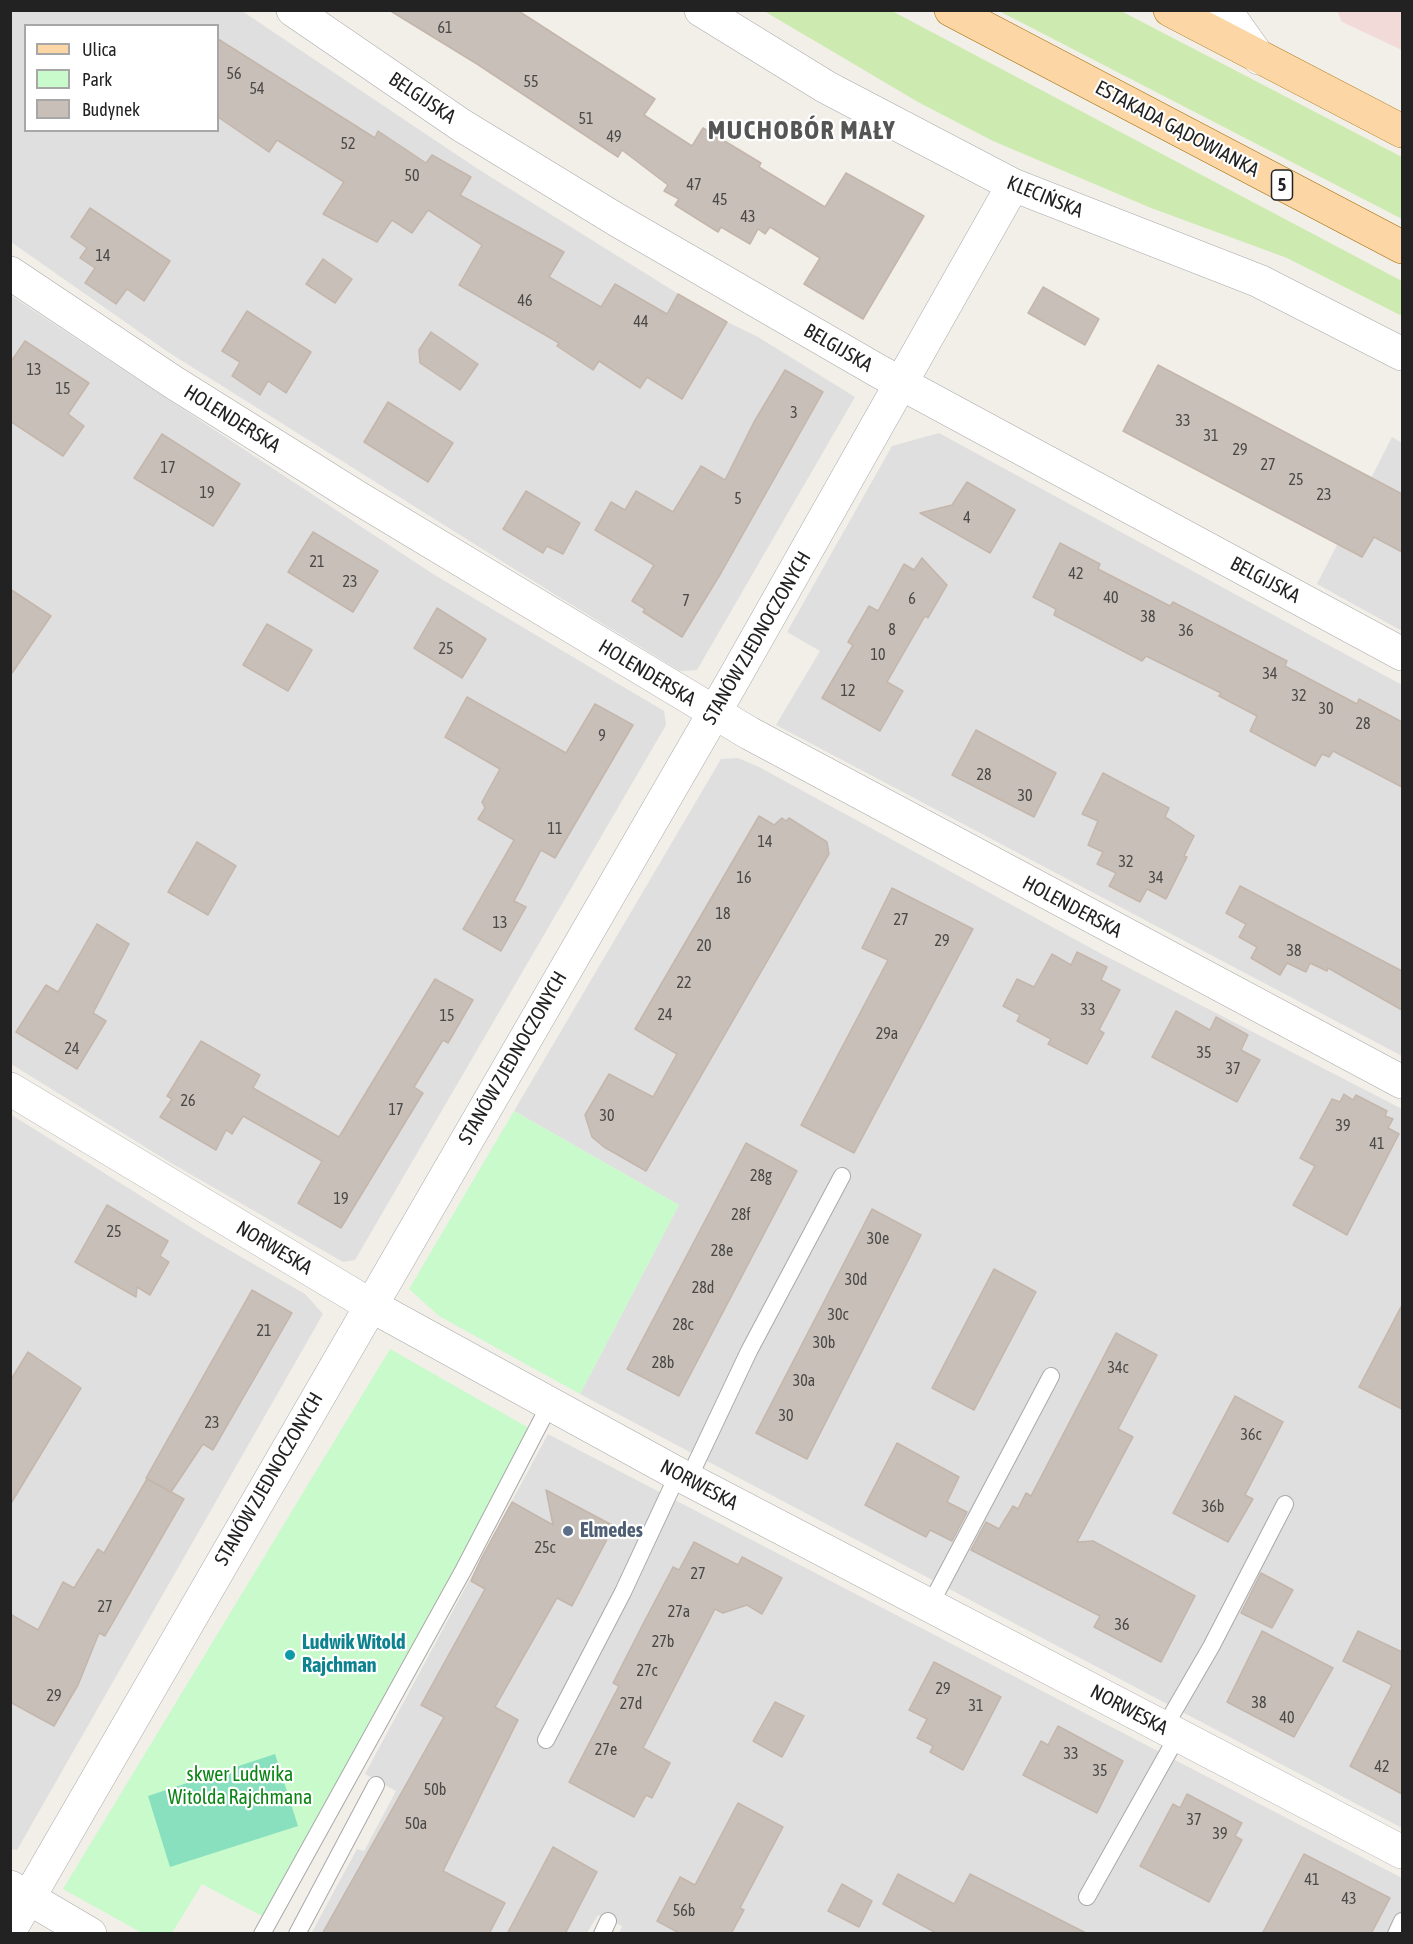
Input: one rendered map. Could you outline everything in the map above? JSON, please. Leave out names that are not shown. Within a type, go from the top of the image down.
[{"type":"main road","name":"ESTAKADA GĄDOWIANKA","points":[[951,10],[1402,247]]},
{"type":"main road","points":[[1170,10],[1402,131]]},
{"type":"street","name":"BELGIJSKA","points":[[293,10],[491,142],[617,220],[901,384],[1402,654]]},
{"type":"street","name":"KLECIŃSKA","points":[[701,10],[826,87],[1013,185],[1259,281],[1402,354]]},
{"type":"street","points":[[1225,10],[1259,58]]},
{"type":"street","name":"STANÓW ZJEDNOCZONYCH","points":[[10,1930],[19,1893],[369,1305],[714,712],[1013,185]]},
{"type":"street","name":"HOLENDERSKA","points":[[10,273],[164,376],[355,496],[714,712],[1402,1082]]},
{"type":"street","name":"NORWESKA","points":[[10,1089],[369,1305],[683,1477],[1402,1852]]},
{"type":"street","points":[[19,1893],[90,1934]]},
{"type":"lane","points":[[546,1740],[748,1351],[843,1176]]},
{"type":"lane","points":[[930,1605],[1051,1376]]},
{"type":"lane","points":[[262,1934],[464,1569],[550,1404]]},
{"type":"lane","points":[[1087,1897],[1211,1647],[1286,1504]]},
{"type":"lane","points":[[297,1934],[376,1785]]},
{"type":"lane","points":[[1396,1934],[1402,1922]]},
{"type":"shaded area","points":[[11,11],[242,11],[478,169],[709,313],[758,337],[855,397],[697,670],[680,671],[168,352],[11,242]]},
{"type":"shaded area","points":[[1337,11],[1402,11],[1402,50],[1342,22]]},
{"type":"shaded area","points":[[10,295],[433,574],[664,711],[666,725],[355,1260],[343,1262],[171,1163],[11,1064]]},
{"type":"shaded area","points":[[939,433],[1402,685],[1402,1056],[776,725],[820,651],[787,632],[892,446]]},
{"type":"shaded area","points":[[1392,437],[1402,443],[1402,631],[1317,584]]},
{"type":"shaded area","points":[[738,758],[759,767],[1098,952],[1402,1109],[1402,1828],[580,1394],[679,1205],[514,1111],[721,759]]},
{"type":"shaded area","points":[[10,1114],[205,1236],[305,1294],[323,1314],[17,1850],[10,1849]]},
{"type":"shaded area","points":[[548,1434],[1402,1878],[1402,1933],[619,1934],[622,1926],[598,1915],[587,1933],[311,1934],[357,1849],[364,1851],[396,1791],[365,1774]]},
{"type":"green space","points":[[764,11],[892,11],[1402,281],[1402,316],[1287,258],[1151,208],[993,141],[918,102]]},
{"type":"green space","points":[[999,11],[1121,11],[1402,157],[1402,219]]},
{"type":"green space","points":[[514,1111],[679,1205],[580,1394],[439,1316],[409,1289]]},
{"type":"green space","name":"skwer Ludwika Witolda Rajchmana","points":[[390,1349],[543,1436],[277,1924],[202,1884],[172,1933],[142,1933],[63,1889]]},
{"type":"green space","points":[[275,1754],[298,1826],[170,1867],[148,1796]]},
{"type":"building","points":[[389,10],[517,10],[655,99],[644,115],[692,146],[703,128],[761,163],[759,167],[825,207],[846,173],[924,216],[863,319],[804,284],[820,258],[770,227],[765,234],[758,229],[750,244],[721,227],[718,232],[675,205],[679,199],[664,191],[668,185],[622,150],[618,157],[477,64]]},
{"type":"building","points":[[219,40],[375,138],[378,131],[426,163],[432,155],[471,177],[460,195],[564,252],[549,277],[601,307],[615,284],[667,314],[678,294],[727,322],[682,399],[647,377],[640,388],[599,361],[593,370],[557,346],[559,343],[459,285],[482,245],[428,210],[412,233],[392,220],[377,242],[323,214],[344,182],[277,140],[269,152],[219,118]]},
{"type":"building","points":[[90,208],[170,261],[144,301],[127,289],[116,304],[85,283],[95,268],[80,258],[87,248],[71,237]]},
{"type":"building","points":[[323,259],[352,279],[335,303],[306,284]]},
{"type":"building","points":[[1043,287],[1099,319],[1085,345],[1028,313]]},
{"type":"building","points":[[247,311],[311,352],[286,393],[268,381],[260,395],[232,376],[240,362],[222,351]]},
{"type":"building","points":[[431,332],[478,364],[460,390],[420,363],[419,350]]},
{"type":"building","points":[[25,341],[89,383],[68,414],[84,426],[63,456],[10,421],[10,363]]},
{"type":"building","points":[[1158,365],[1402,494],[1402,552],[1374,537],[1362,557],[1123,431]]},
{"type":"building","points":[[785,370],[823,392],[721,573],[682,637],[643,612],[645,609],[632,601],[654,565],[595,530],[611,502],[625,510],[636,491],[673,512],[701,466],[725,480],[754,422]]},
{"type":"building","points":[[388,402],[453,443],[428,482],[364,442]]},
{"type":"building","points":[[162,434],[240,484],[213,526],[134,478]]},
{"type":"building","points":[[967,482],[1015,510],[990,553],[920,513],[952,505]]},
{"type":"building","points":[[526,491],[580,523],[563,554],[547,546],[543,553],[503,529]]},
{"type":"building","points":[[313,532],[378,571],[353,612],[288,572]]},
{"type":"building","points":[[1060,543],[1100,564],[1098,569],[1170,606],[1173,602],[1287,661],[1285,666],[1357,704],[1359,699],[1402,722],[1402,787],[1333,751],[1329,757],[1322,754],[1315,766],[1250,731],[1257,716],[1219,696],[1221,693],[1146,656],[1142,661],[1054,615],[1056,609],[1033,597]]},
{"type":"building","points":[[922,558],[947,585],[928,618],[925,616],[887,682],[903,691],[880,731],[822,698],[853,645],[848,642],[869,606],[878,611],[904,564],[914,570]]},
{"type":"building","points":[[10,589],[51,616],[10,676]]},
{"type":"building","points":[[437,608],[486,639],[462,678],[414,648]]},
{"type":"building","points":[[267,624],[312,650],[288,691],[243,665]]},
{"type":"building","points":[[467,697],[566,753],[595,704],[633,725],[555,858],[541,850],[514,901],[526,907],[501,951],[463,929],[514,840],[478,819],[485,808],[482,802],[500,769],[445,737]]},
{"type":"building","points":[[976,730],[1056,773],[1034,817],[952,775]]},
{"type":"building","points":[[1103,773],[1169,808],[1165,817],[1194,836],[1184,856],[1187,857],[1166,899],[1147,889],[1140,902],[1109,886],[1116,873],[1097,864],[1103,852],[1088,845],[1098,821],[1082,814]]},
{"type":"building","points":[[759,816],[774,825],[782,818],[786,821],[789,818],[827,842],[829,854],[646,1171],[604,1147],[592,1137],[585,1115],[609,1074],[653,1097],[677,1054],[635,1029]]},
{"type":"building","points":[[197,842],[236,866],[208,915],[168,892]]},
{"type":"building","points":[[1240,886],[1402,971],[1402,1010],[1328,968],[1327,971],[1310,963],[1306,972],[1287,963],[1280,975],[1251,958],[1257,947],[1239,937],[1246,924],[1226,913]]},
{"type":"building","points":[[892,888],[973,929],[854,1153],[801,1125],[888,960],[862,948]]},
{"type":"building","points":[[97,924],[129,944],[93,1013],[106,1021],[77,1069],[16,1032],[46,985],[58,992]]},
{"type":"building","points":[[1077,952],[1107,967],[1101,980],[1120,990],[1099,1030],[1104,1033],[1087,1064],[1048,1044],[1051,1039],[1017,1021],[1020,1015],[1003,1006],[1017,979],[1034,987],[1052,954],[1071,965]]},
{"type":"building","points":[[435,979],[473,1000],[448,1043],[443,1040],[414,1087],[423,1093],[341,1228],[298,1203],[322,1161],[243,1116],[232,1134],[226,1130],[216,1150],[160,1117],[172,1099],[167,1096],[201,1041],[260,1075],[253,1088],[339,1137]]},
{"type":"building","points":[[1176,1011],[1210,1030],[1216,1017],[1248,1035],[1241,1050],[1260,1060],[1237,1102],[1152,1057]]},
{"type":"building","points":[[1344,1094],[1353,1100],[1356,1095],[1387,1111],[1385,1116],[1393,1119],[1388,1128],[1399,1134],[1347,1235],[1293,1205],[1315,1166],[1300,1158],[1332,1099],[1340,1102]]},
{"type":"building","points":[[746,1143],[797,1171],[679,1396],[627,1369]]},
{"type":"building","points":[[107,1205],[168,1241],[160,1256],[169,1262],[150,1295],[137,1287],[136,1297],[75,1262]]},
{"type":"building","points":[[872,1209],[921,1235],[807,1459],[756,1433]]},
{"type":"building","points":[[994,1269],[1036,1292],[974,1410],[932,1388]]},
{"type":"building","points":[[252,1290],[292,1313],[213,1450],[203,1444],[171,1492],[146,1478]]},
{"type":"building","points":[[1402,1305],[1402,1409],[1359,1387]]},
{"type":"building","points":[[1116,1333],[1157,1355],[1118,1429],[1133,1437],[1077,1542],[1093,1541],[1195,1596],[1161,1662],[1094,1627],[1100,1616],[971,1550],[986,1522],[999,1529],[1013,1506],[1018,1509],[1026,1493],[1031,1496]]},
{"type":"building","points":[[28,1352],[81,1388],[10,1505],[10,1381]]},
{"type":"building","points":[[1235,1396],[1283,1422],[1245,1495],[1253,1499],[1228,1542],[1173,1513]]},
{"type":"building","points":[[897,1443],[959,1477],[947,1502],[967,1512],[952,1541],[930,1530],[926,1537],[865,1505]]},
{"type":"building","points":[[147,1479],[184,1499],[105,1636],[99,1633],[78,1685],[54,1726],[10,1702],[10,1614],[38,1630],[63,1582],[74,1588],[98,1549],[104,1553]]},
{"type":"building","points":[[546,1490],[614,1526],[572,1606],[557,1598],[495,1707],[518,1720],[443,1871],[505,1903],[489,1934],[322,1934],[444,1717],[421,1705],[485,1589],[471,1581],[482,1557],[512,1502],[553,1525]]},
{"type":"building","points":[[694,1542],[738,1565],[742,1557],[782,1578],[762,1614],[747,1605],[723,1613],[715,1609],[643,1748],[670,1763],[652,1798],[646,1795],[634,1817],[569,1782],[619,1686],[613,1683],[642,1626],[673,1567],[679,1570]]},
{"type":"building","points":[[1261,1573],[1293,1590],[1272,1628],[1241,1613]]},
{"type":"building","points":[[1262,1631],[1333,1668],[1294,1737],[1227,1702]]},
{"type":"building","points":[[1358,1631],[1402,1652],[1402,1794],[1350,1766],[1392,1685],[1343,1661]]},
{"type":"building","points":[[934,1662],[1001,1697],[963,1770],[930,1752],[933,1746],[917,1738],[927,1719],[909,1710]]},
{"type":"building","points":[[775,1702],[804,1716],[782,1757],[753,1741]]},
{"type":"building","points":[[1058,1726],[1123,1761],[1097,1813],[1023,1775],[1041,1741],[1048,1745]]},
{"type":"building","points":[[1187,1794],[1242,1823],[1235,1836],[1242,1840],[1209,1902],[1140,1866],[1173,1804],[1180,1808]]},
{"type":"building","points":[[738,1803],[783,1827],[740,1908],[744,1910],[731,1934],[681,1934],[657,1921],[680,1877],[695,1885]]},
{"type":"building","points":[[553,1847],[597,1872],[565,1934],[507,1934]]},
{"type":"building","points":[[1304,1854],[1390,1898],[1371,1934],[1262,1934]]},
{"type":"building","points":[[898,1874],[954,1904],[970,1874],[1088,1934],[938,1934],[883,1904]]},
{"type":"building","points":[[842,1884],[872,1901],[859,1927],[828,1911]]},
{"type":"place","name":"Elmedes","points":[[568,1531]]},
{"type":"place","name":"Ludwik Witold Rajchman","points":[[290,1655]]},
{"type":"district","name":"MUCHOBÓR MAŁY","points":[[802,131]]}]
